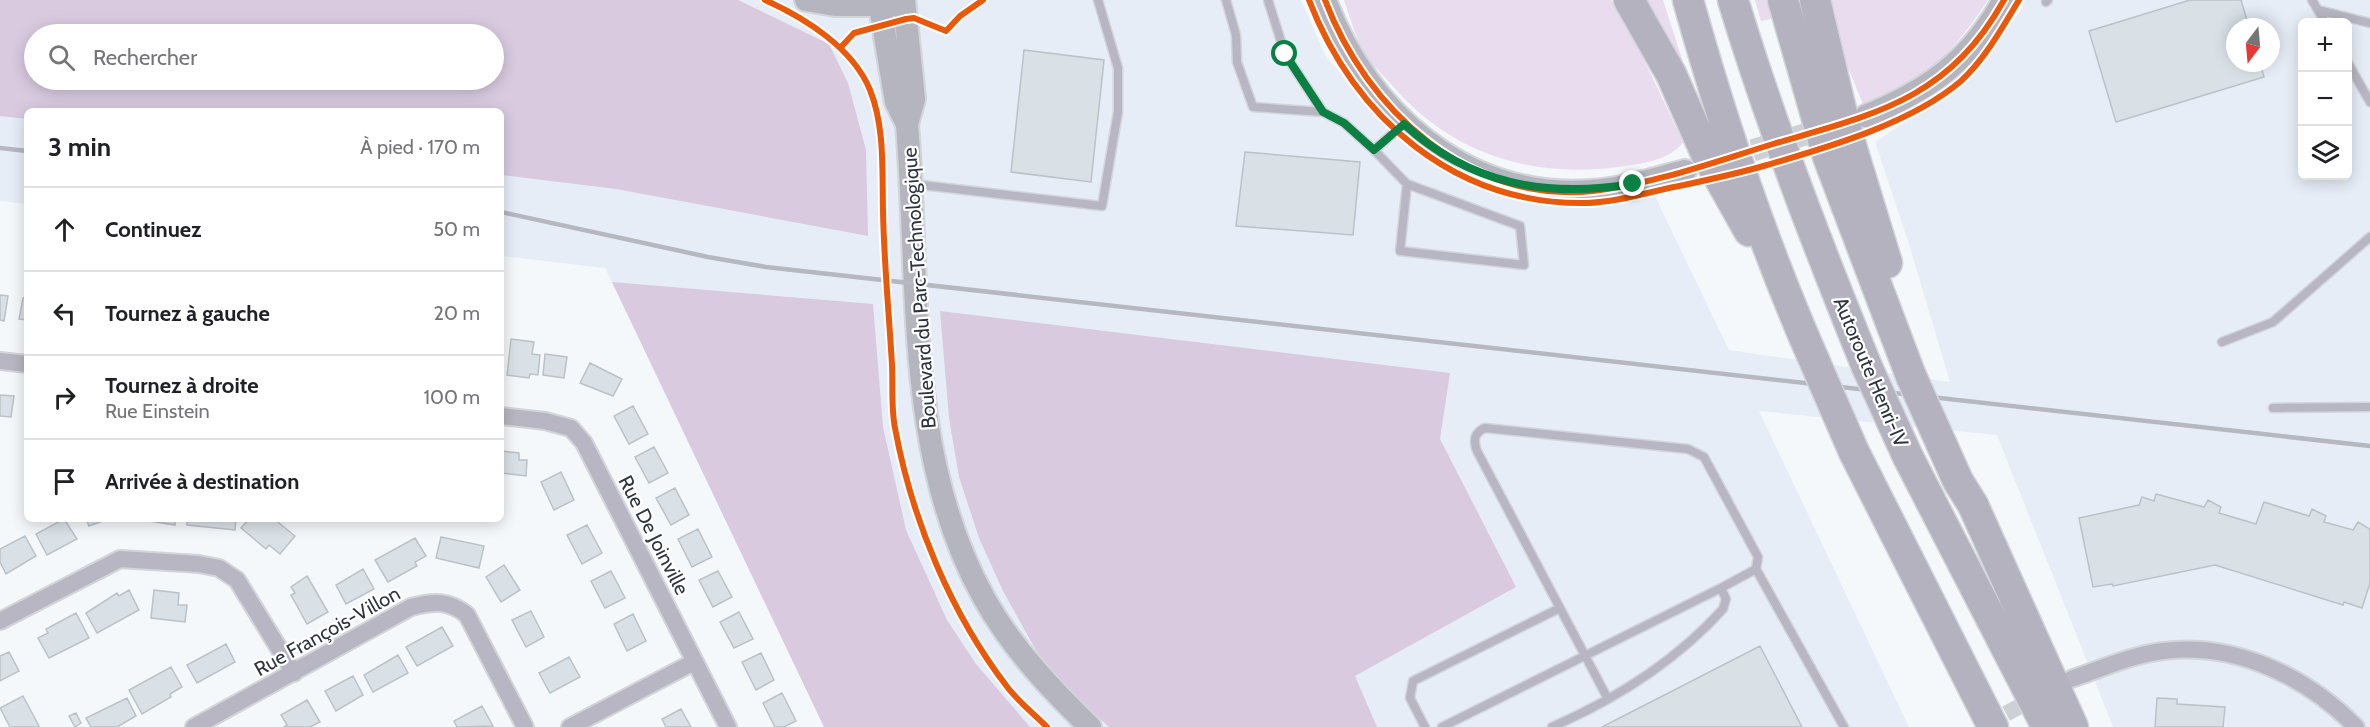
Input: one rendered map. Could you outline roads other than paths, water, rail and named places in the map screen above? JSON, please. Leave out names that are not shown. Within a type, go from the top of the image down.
[{"type":"highway","points":[[1629,0],[1671,74],[1707,156],[1787,299]]},
{"type":"highway","points":[[1688,0],[1703,53],[1787,299],[1854,452],[1993,727]]},
{"type":"highway","name":"Autoroute Henri-IV","points":[[1733,0],[1760,86],[1806,216],[1867,367],[1908,458],[2047,727]]},
{"type":"highway","points":[[1783,0],[1828,157],[1919,375],[1958,481],[1973,505],[2073,727]]},
{"type":"highway","points":[[1815,0],[1845,126],[1919,375]]},
{"type":"street","name":"Boulevard du Parc-Technologique","points":[[806,0],[835,5],[908,1],[914,99],[907,124],[922,391],[930,447],[943,497],[966,562],[984,598],[1014,644],[1057,694],[1090,727]]},
{"type":"street","points":[[1325,0],[1338,34],[1363,75],[1384,103],[1404,124],[1440,152],[1477,171],[1538,189],[1591,191],[1633,184],[1685,171]]},
{"type":"street","points":[[1866,116],[1906,100],[1942,75],[1975,44],[2004,0]]},
{"type":"street","name":"Boulevard du Parc-Technologique","points":[[880,3],[896,102],[907,124]]},
{"type":"street","points":[[0,361],[24,364]]},
{"type":"street","name":"Rue De Joinville","points":[[504,416],[545,421],[571,428],[584,443],[728,727]]},
{"type":"street","points":[[0,621],[120,559],[199,564],[219,568],[237,580],[294,673]]},
{"type":"street","name":"Rue François-Villon","points":[[194,727],[411,607],[429,602],[444,602],[456,606],[466,615],[525,727]]},
{"type":"street","points":[[2071,680],[2119,662],[2162,651],[2202,650],[2264,664],[2291,676],[2317,693],[2356,727]]},
{"type":"street","points":[[570,727],[694,662]]},
{"type":"lane","points":[[912,184],[1102,206],[1118,112],[1118,68],[1098,0]]},
{"type":"lane","points":[[1226,0],[1236,35],[1237,62],[1253,106],[1323,112],[1344,123],[1407,184],[1520,226],[1524,265],[1401,251],[1407,184]]},
{"type":"lane","points":[[1268,0],[1285,54],[1323,112]]},
{"type":"lane","points":[[2312,0],[2323,18]]},
{"type":"lane","points":[[2318,10],[2370,23]]},
{"type":"lane","points":[[2352,70],[2370,102]]},
{"type":"lane","points":[[1374,150],[1404,124]]},
{"type":"lane","points":[[2222,342],[2273,322],[2370,237]]},
{"type":"lane","points":[[2273,408],[2370,407]]},
{"type":"lane","points":[[1608,699],[1477,451],[1474,443],[1475,435],[1485,428],[1688,449],[1704,457],[1758,557],[1756,569],[1844,727]]},
{"type":"lane","points":[[1442,727],[1756,569]]},
{"type":"lane","points":[[1552,727],[1608,699],[1674,656],[1723,609],[1726,599],[1721,588]]},
{"type":"lane","points":[[1425,727],[1410,698],[1413,681],[1560,608]]},
{"type":"tunnel","points":[[1721,160],[1836,125]]},
{"type":"tunnel","points":[[1985,725],[2039,696]]},
{"type":"railway","points":[[0,148],[24,151]]},
{"type":"railway","points":[[504,213],[708,257],[766,267],[2370,446]]}]
